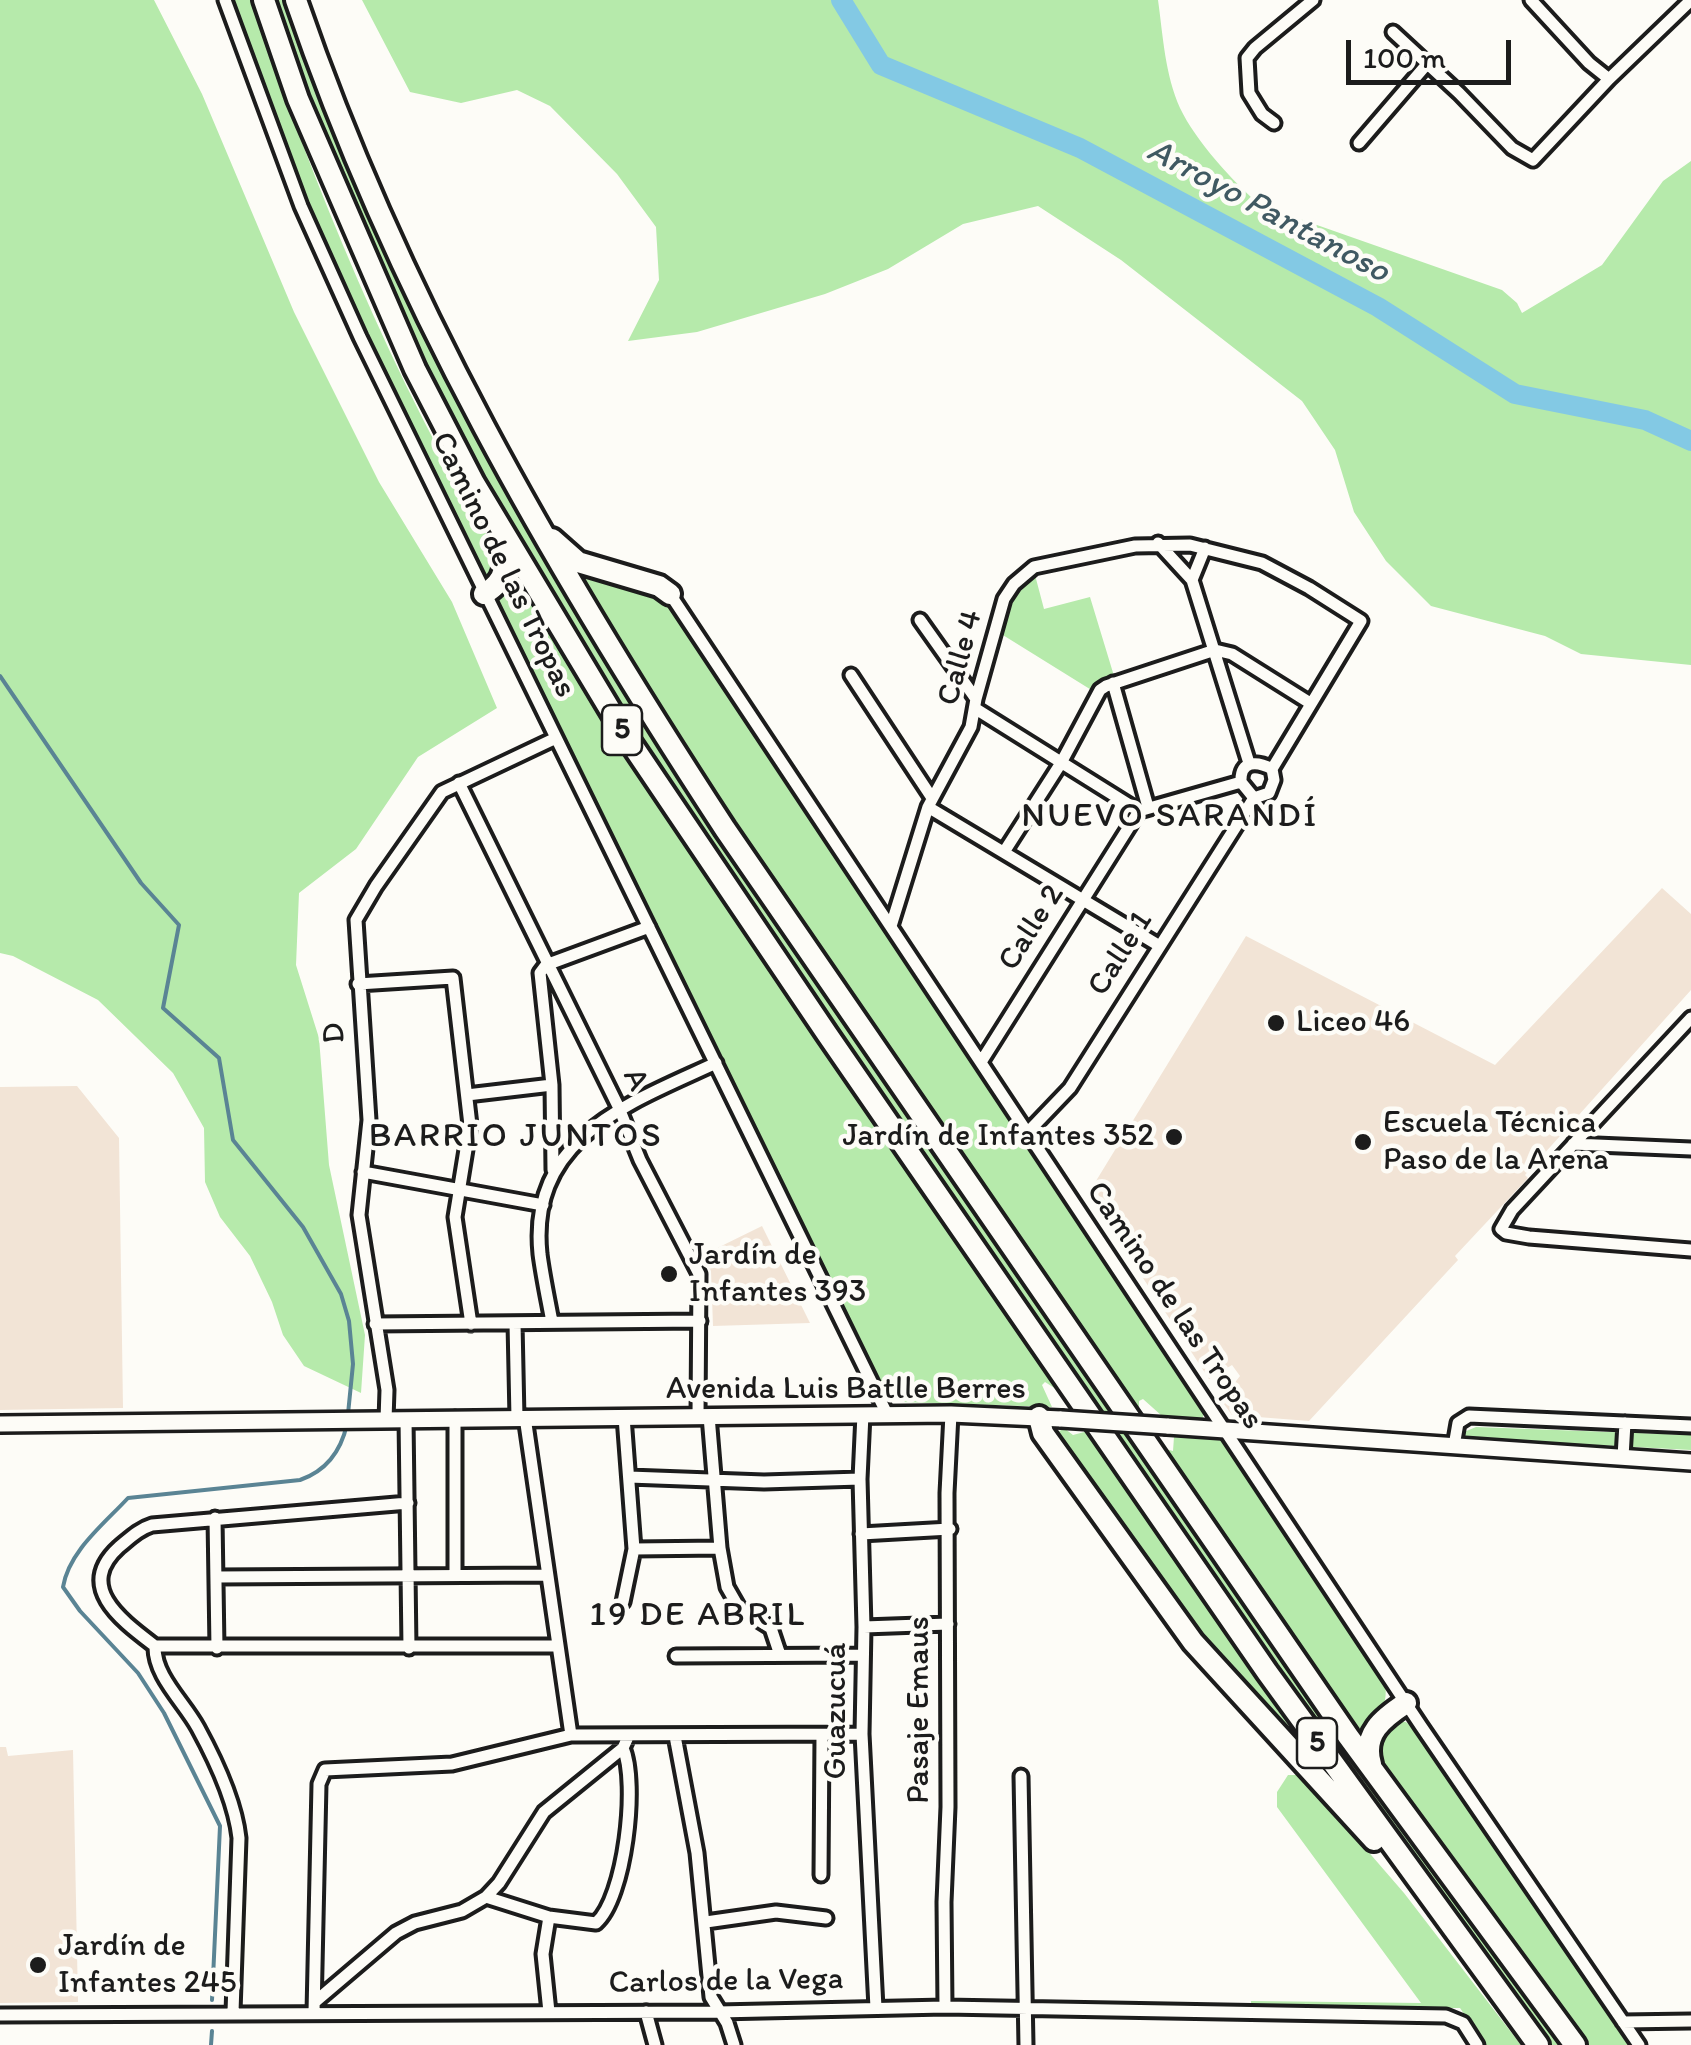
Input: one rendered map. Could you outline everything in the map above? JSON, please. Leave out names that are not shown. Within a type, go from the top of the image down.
[{"type":"highway","name":"5","points":[[264,0],[298,99],[415,369],[486,506],[624,733],[1267,1672],[1538,2045]]},
{"type":"highway","name":"5","points":[[296,0],[371,196],[406,274],[525,508],[626,677],[724,829],[1373,1770],[1575,2045]]},
{"type":"highway","points":[[484,594],[498,586],[506,569],[500,540],[486,506]]},
{"type":"highway","points":[[525,508],[544,532],[578,562],[660,586],[670,594]]},
{"type":"highway","points":[[1039,1417],[1042,1433],[1193,1642],[1427,1895]]},
{"type":"highway","points":[[1373,1770],[1368,1746],[1372,1732],[1406,1703]]},
{"type":"main road","name":"Avenida Luis Batlle Berres","points":[[0,1424],[950,1414],[1691,1462]]},
{"type":"street","name":"Camino de las Tropas","points":[[225,0],[316,241],[484,594],[886,1414]]},
{"type":"street","points":[[1274,123],[1262,114],[1249,93],[1247,58],[1313,0]]},
{"type":"street","points":[[1530,0],[1588,64],[1609,79]]},
{"type":"street","points":[[1393,32],[1527,159],[1539,157],[1609,79],[1691,0]]},
{"type":"street","points":[[1358,143],[1428,64]]},
{"type":"street","points":[[1158,543],[1192,580],[1249,763]]},
{"type":"street","name":"Calle 4","points":[[891,926],[930,802],[971,727],[1004,599],[1034,566],[1158,543],[1205,548],[1262,563],[1360,621],[1310,703]]},
{"type":"street","points":[[1192,580],[1205,548]]},
{"type":"street","name":"Camino de las Tropas","points":[[670,594],[1406,1703],[1639,2045]]},
{"type":"street","points":[[920,620],[976,704],[1061,762],[1144,809],[1241,782]]},
{"type":"street","points":[[1004,852],[1061,762],[1100,690],[1214,650],[1232,654],[1310,703],[1272,769],[1274,780],[1269,792],[1254,798],[1241,782],[1243,769],[1257,762],[1272,769]]},
{"type":"street","points":[[851,675],[930,802],[1004,852],[1158,945]]},
{"type":"street","points":[[1113,683],[1144,809]]},
{"type":"street","name":"D","points":[[386,1420],[387,1390],[359,1215],[370,1120],[358,984],[359,912],[442,792],[556,738]]},
{"type":"street","name":"A","points":[[459,783],[699,1274],[704,1416],[716,1481],[727,1587],[734,1602],[771,1628],[780,1655]]},
{"type":"street","name":"Calle 1","points":[[1027,1133],[1070,1088],[1254,798]]},
{"type":"street","name":"Calle 2","points":[[980,1062],[1144,809]]},
{"type":"street","points":[[552,1322],[540,1252],[543,1205],[554,1170],[552,1084],[540,972],[546,965],[649,927]]},
{"type":"street","points":[[358,984],[453,978],[470,1125],[455,1217],[471,1324]]},
{"type":"street","points":[[1691,1018],[1512,1210],[1502,1229],[1529,1236],[1691,1250]]},
{"type":"street","points":[[554,1170],[584,1134],[620,1108],[716,1063]]},
{"type":"street","points":[[467,1095],[552,1084]]},
{"type":"street","points":[[1573,1144],[1691,1149]]},
{"type":"street","points":[[363,1172],[543,1205]]},
{"type":"street","points":[[375,1324],[700,1321]]},
{"type":"street","points":[[515,1323],[521,1418],[571,1735]]},
{"type":"street","name":"Guazucuá","points":[[862,1414],[862,1734],[876,2008]]},
{"type":"street","name":"Pasaje Emaus","points":[[946,2007],[950,1414]]},
{"type":"street","points":[[1454,1446],[1458,1423],[1469,1416],[1691,1426]]},
{"type":"street","points":[[624,1417],[634,1549],[624,1602]]},
{"type":"street","points":[[454,1418],[454,1574]]},
{"type":"street","points":[[406,1419],[409,1648]]},
{"type":"street","points":[[1622,1458],[1625,1423]]},
{"type":"street","points":[[629,1478],[860,1479]]},
{"type":"street","points":[[408,1503],[215,1518],[142,1528],[102,1565],[100,1586],[106,1600],[155,1646],[556,1646]]},
{"type":"street","points":[[215,1518],[216,1648]]},
{"type":"street","points":[[861,1534],[950,1530]]},
{"type":"street","points":[[634,1549],[720,1548]]},
{"type":"street","points":[[217,1577],[546,1575]]},
{"type":"street","points":[[864,1627],[948,1624]]},
{"type":"street","points":[[155,1646],[155,1663],[199,1730],[236,1815],[233,2012]]},
{"type":"street","points":[[676,1656],[863,1655]]},
{"type":"street","points":[[315,2006],[322,1772],[329,1768],[452,1764],[571,1735],[626,1742],[675,1736],[862,1734]]},
{"type":"street","points":[[675,1736],[696,1844],[711,1996],[727,2023],[734,2045]]},
{"type":"street","points":[[821,1875],[822,1736]]},
{"type":"street","points":[[315,2006],[396,1933],[462,1911],[486,1896],[544,1812],[626,1742]]},
{"type":"street","points":[[486,1896],[549,1917],[596,1924],[606,1914],[625,1841],[630,1784],[626,1742]]},
{"type":"street","points":[[1021,1776],[1026,2045]]},
{"type":"street","points":[[706,1922],[776,1912],[826,1918]]},
{"type":"street","points":[[548,2012],[543,1954],[549,1917]]},
{"type":"street","name":"Carlos de la Vega","points":[[0,2015],[233,2012],[315,2006],[548,2012],[946,2007],[1452,2017],[1464,2023],[1478,2045]]},
{"type":"street","points":[[646,2012],[654,2045]]},
{"type":"street","points":[[1623,2022],[1691,2020]]},
{"type":"shaded area","points":[[1662,888],[1691,914],[1691,990],[1455,1256],[1458,1260],[1309,1421],[1232,1415],[1221,1400],[1240,1376],[1232,1365],[1209,1379],[1088,1194],[1246,936],[1495,1065]]},
{"type":"shaded area","points":[[77,1086],[119,1138],[123,1408],[0,1410],[0,1087]]},
{"type":"shaded area","points":[[762,1226],[810,1323],[713,1326],[711,1271],[703,1255]]},
{"type":"shaded area","points":[[0,1747],[6,1747],[8,1756],[73,1750],[78,2002],[0,2003]]},
{"type":"green space","points":[[0,0],[154,0],[202,94],[294,312],[379,482],[452,602],[497,708],[418,757],[356,849],[299,893],[296,965],[319,1038],[329,1165],[365,1335],[361,1393],[304,1366],[283,1335],[250,1256],[220,1217],[205,1182],[204,1128],[173,1073],[98,1000],[0,953]]},
{"type":"green space","points":[[231,0],[251,0],[301,141],[358,281],[423,418],[495,549],[497,560],[489,576],[482,573],[314,221]]},
{"type":"green space","points":[[273,0],[287,0],[397,270],[460,405],[536,543],[618,677],[1567,2045],[1547,2045],[1310,1722],[598,680],[478,472],[408,329],[362,230]]},
{"type":"green space","points":[[362,0],[1158,0],[1168,69],[1180,108],[1216,160],[1260,205],[1502,290],[1522,313],[1602,265],[1663,181],[1691,161],[1691,665],[1581,654],[1545,636],[1431,606],[1386,561],[1354,512],[1335,450],[1302,401],[1121,260],[1038,206],[963,224],[888,269],[825,294],[697,332],[628,341],[659,280],[656,227],[617,174],[550,106],[517,90],[461,103],[410,92]]},
{"type":"green space","points":[[564,559],[645,587],[670,603],[1204,1413],[1202,1420],[1162,1416],[1143,1399],[1139,1401],[1139,1413],[637,682]]},
{"type":"green space","points":[[514,564],[532,606],[628,761],[1062,1393],[1045,1382],[1042,1385],[1052,1407],[901,1402],[883,1388],[498,599]]},
{"type":"green space","points":[[1035,575],[1044,609],[1090,597],[1114,676],[1093,691],[998,632],[1015,592]]},
{"type":"green space","points":[[1476,1427],[1691,1435],[1691,1450],[1462,1438],[1464,1432]]},
{"type":"green space","points":[[1064,1428],[1073,1435],[1088,1431],[1279,1712],[1336,1789],[1200,1640],[1161,1589],[1057,1433]]},
{"type":"green space","points":[[1174,1437],[1222,1440],[1385,1684],[1383,1707],[1365,1740],[1162,1448],[1173,1451]]},
{"type":"green space","points":[[1394,1721],[1406,1722],[1419,1733],[1628,2045],[1585,2045],[1377,1755],[1374,1744]]},
{"type":"green space","points":[[1288,1775],[1300,1775],[1308,1782],[1404,1893],[1521,2045],[1485,2045],[1460,2008],[1251,2009],[1251,2001],[1421,2003],[1277,1807],[1277,1792]]},
{"type":"waterway","name":"Arroyo Pantanoso","points":[[841,0],[881,65],[1080,148],[1378,307],[1515,394],[1645,420],[1691,441]]},
{"type":"waterway","points":[[0,676],[141,883],[179,925],[163,1008],[219,1058],[233,1140],[303,1227],[341,1294],[349,1321],[353,1364],[348,1414]]},
{"type":"waterway","points":[[212,2000],[220,1826],[164,1713],[138,1673],[63,1587],[80,1550],[128,1498],[300,1480],[331,1459],[347,1424]]},
{"type":"waterway","points":[[211,2045],[212,2031]]},
{"type":"place","name":"Liceo 46","points":[[1276,1023]]},
{"type":"place","name":"Jardín de Infantes 352","points":[[1174,1137]]},
{"type":"place","name":"Escuela Técnica Paso de la Arena","points":[[1363,1142]]},
{"type":"place","name":"Jardín de Infantes 393","points":[[669,1274]]},
{"type":"place","name":"Jardín de Infantes 245","points":[[38,1965]]},
{"type":"district","name":"NUEVO SARANDÍ","points":[[1170,817]]},
{"type":"district","name":"BARRIO JUNTOS","points":[[516,1137]]},
{"type":"district","name":"19 DE ABRIL","points":[[698,1616]]}]
